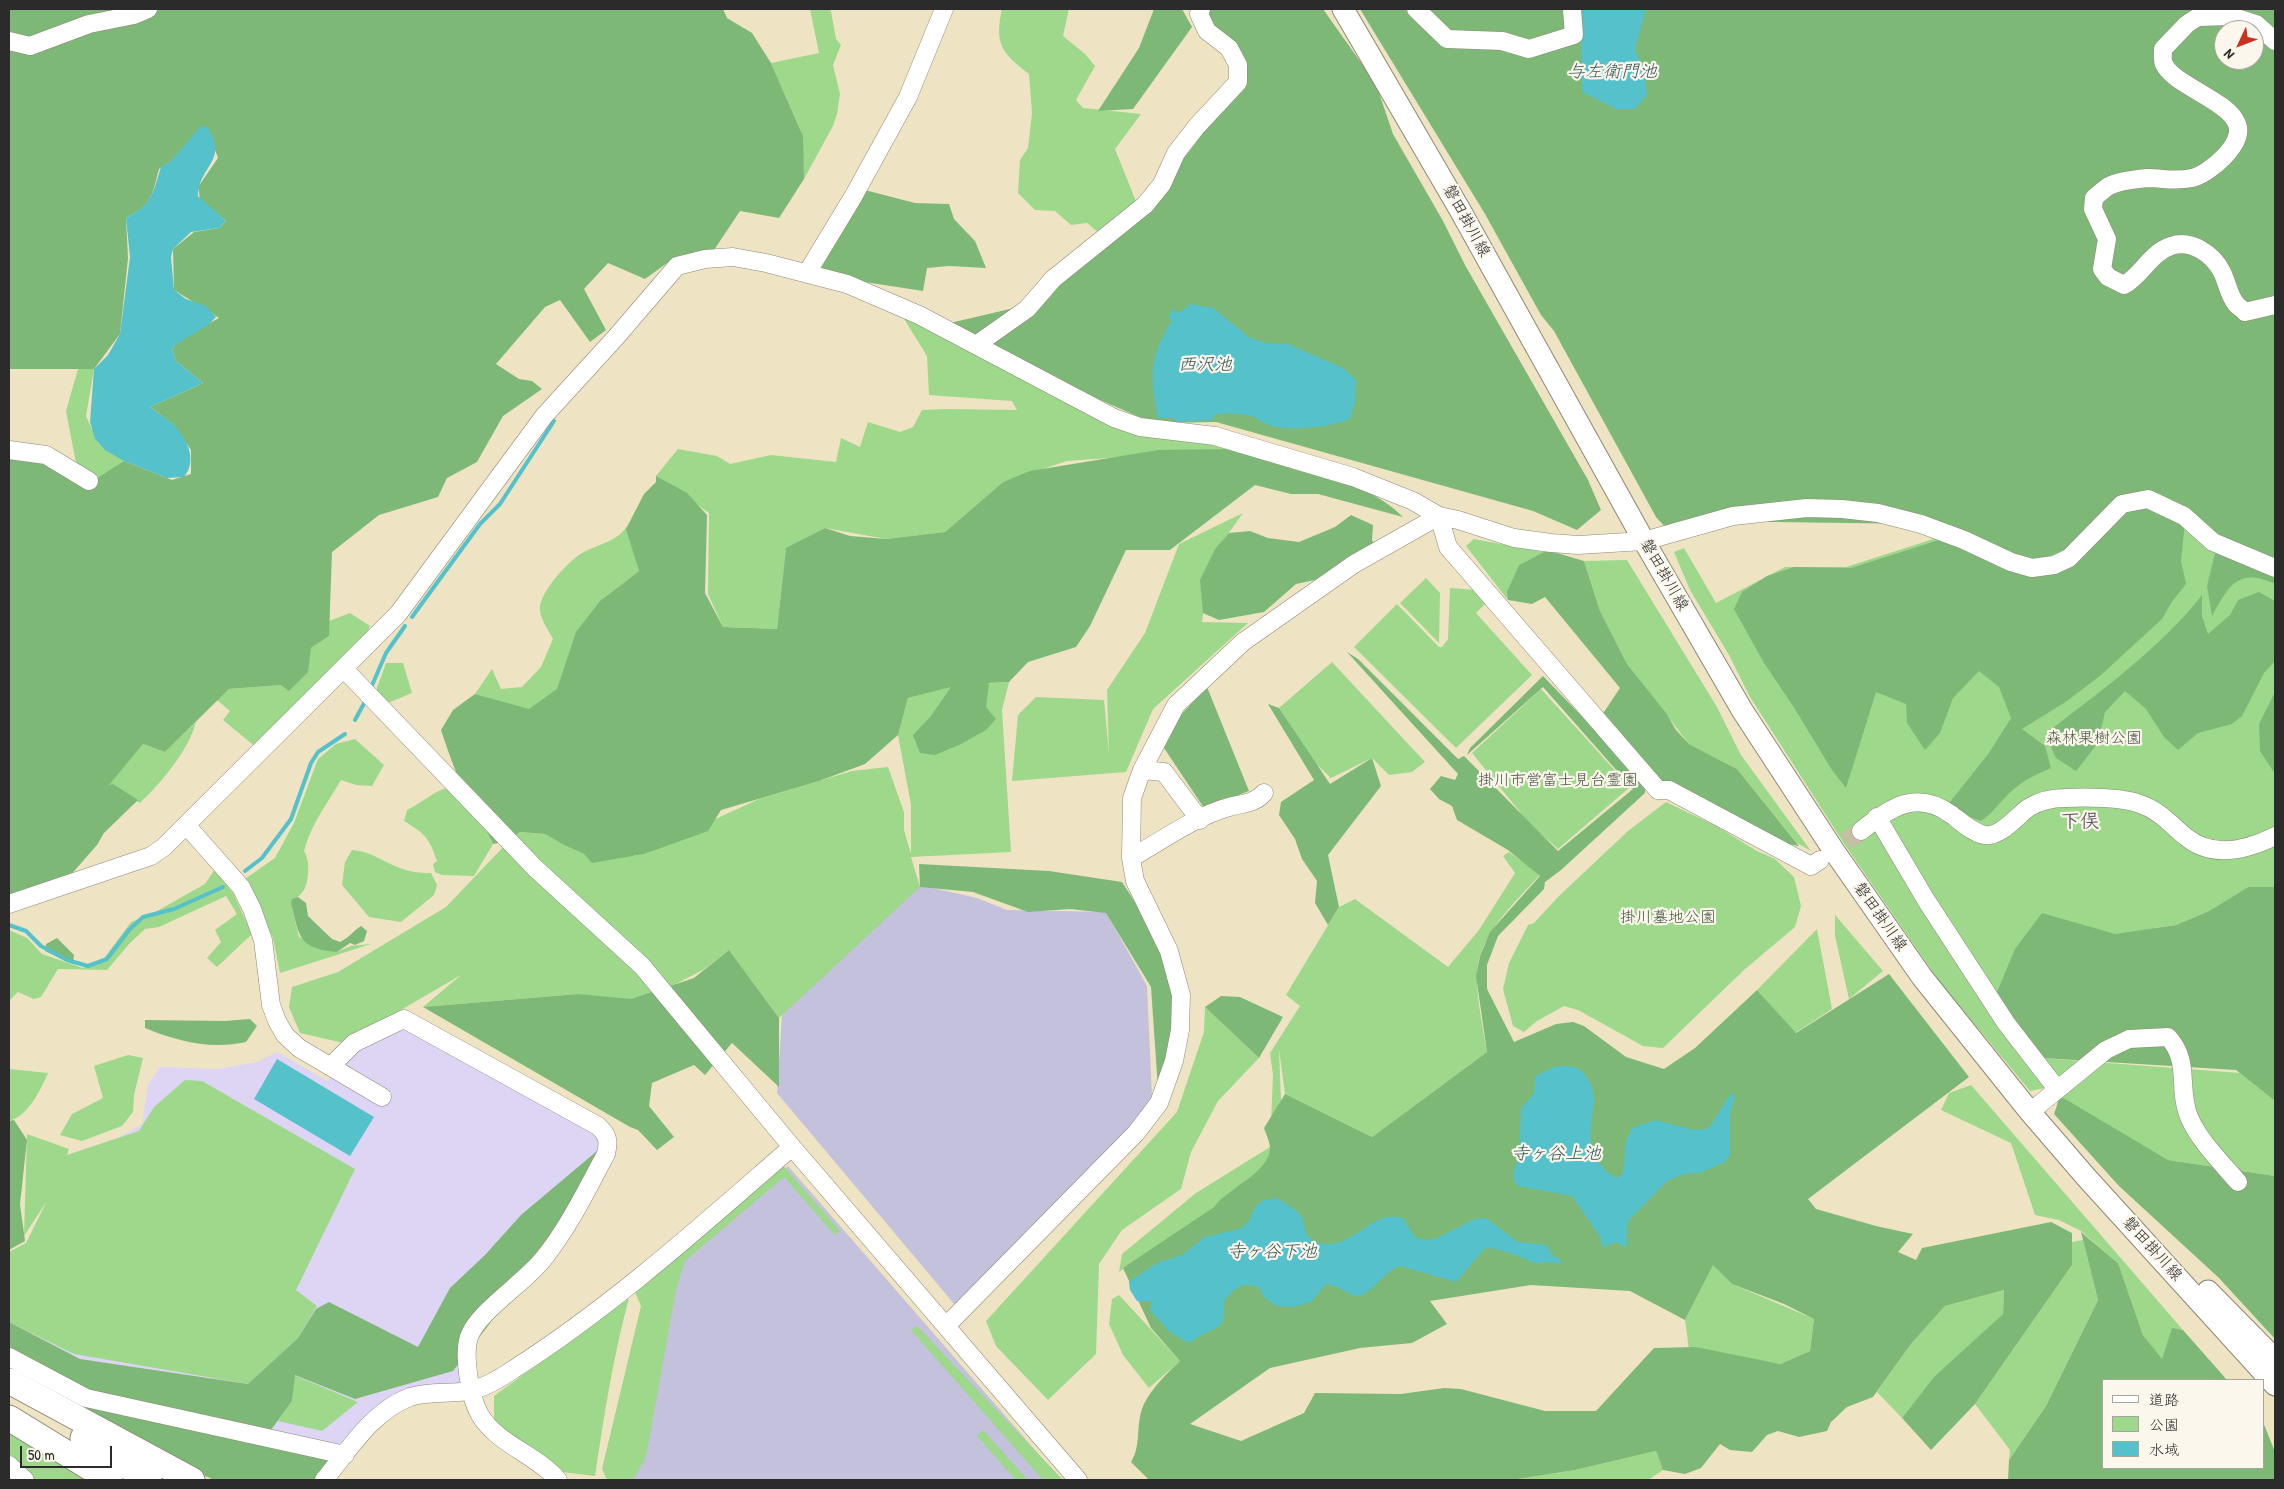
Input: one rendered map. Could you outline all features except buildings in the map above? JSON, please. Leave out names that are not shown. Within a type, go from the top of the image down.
[{"type":"highway","points":[[9,1381],[192,1480]]},
{"type":"highway","points":[[9,1392],[149,1480]]},
{"type":"highway","points":[[9,1418],[110,1480]]},
{"type":"main road","name":"磐田掛川線","points":[[1343,9],[1460,210],[1644,541],[1742,710],[1834,851],[1922,977],[2030,1112],[2086,1177],[2275,1385]]},
{"type":"main road","name":"磐田掛川線","points":[[2030,1112],[2092,1171],[2275,1358]]},
{"type":"street","points":[[9,41],[30,46],[89,24],[134,15],[148,9]]},
{"type":"street","points":[[807,273],[853,197],[908,97],[944,9]]},
{"type":"street","points":[[976,345],[1027,309],[1052,279],[1146,205],[1162,184],[1181,146],[1238,82],[1238,64],[1229,48],[1207,31],[1199,14],[1201,9]]},
{"type":"street","points":[[1416,9],[1447,39],[1502,41],[1529,49],[1574,35],[1572,9]]},
{"type":"street","points":[[2275,41],[2256,24],[2231,16],[2198,17],[2187,24],[2163,49],[2164,64],[2172,73],[2230,112],[2238,124],[2235,145],[2223,158],[2195,177],[2175,182],[2146,178],[2110,186],[2094,198],[2093,209],[2107,238],[2102,269],[2108,277],[2124,285],[2136,278],[2152,257],[2165,249],[2172,245],[2193,245],[2210,256],[2222,270],[2236,304],[2245,312],[2275,305]]},
{"type":"street","points":[[9,904],[151,856],[188,826],[398,614],[544,416],[617,336],[677,266],[705,259],[733,258],[807,273],[847,284],[919,315],[1035,378],[1114,418],[1140,427],[1215,436],[1354,477],[1413,501],[1439,516],[1458,520],[1514,538],[1578,545],[1644,541],[1733,516],[1807,508],[1878,513],[1921,524],[1964,540],[2011,562],[2032,568],[2054,565],[2070,558],[2122,504],[2148,499],[2184,516],[2213,542],[2275,568]]},
{"type":"street","points":[[9,450],[46,455],[89,481]]},
{"type":"street","points":[[946,1326],[1136,1133],[1159,1103],[1174,1061],[1180,1030],[1181,995],[1169,951],[1135,881],[1131,858],[1132,798],[1142,770],[1176,705],[1243,642],[1354,564],[1439,516]]},
{"type":"street","points":[[1439,516],[1448,548],[1658,790],[1669,790],[1811,866],[1820,860]]},
{"type":"street","points":[[344,669],[535,868],[642,966],[680,1009],[792,1148],[1078,1480]]},
{"type":"street","points":[[1142,770],[1164,772],[1200,820]]},
{"type":"street","points":[[1131,858],[1227,807],[1257,801],[1264,793]]},
{"type":"street","points":[[1861,831],[1877,818],[1897,806],[1916,802],[1940,806],[1968,827],[1985,835],[1998,832],[2030,806],[2049,799],[2099,799],[2138,803],[2152,809],[2187,838],[2211,850],[2238,851],[2275,836]]},
{"type":"street","points":[[1877,818],[1926,900],[2006,1023],[2057,1089]]},
{"type":"street","points":[[188,826],[241,887],[252,909],[263,940],[271,1005],[277,1021],[286,1035],[300,1048],[382,1097]]},
{"type":"street","points":[[331,1066],[354,1043],[404,1019],[598,1126],[606,1133],[609,1143],[606,1154],[560,1236],[539,1264],[478,1322],[469,1336],[466,1356],[472,1390],[479,1413],[488,1426],[558,1480]]},
{"type":"street","points":[[2030,1112],[2106,1050],[2129,1039],[2168,1037],[2178,1047],[2183,1062],[2182,1088],[2189,1115],[2197,1132],[2238,1182]]},
{"type":"street","points":[[324,1480],[371,1422],[389,1408],[410,1397],[434,1392],[472,1390],[491,1384],[630,1286],[792,1148]]},
{"type":"street","points":[[9,1356],[86,1398],[344,1455]]},
{"type":"street","points":[[9,1465],[25,1480]]},
{"type":"shaded area","points":[[915,884],[977,898],[1007,910],[1106,912],[1147,986],[1152,1098],[1139,1121],[955,1305],[777,1093],[782,1015]]},
{"type":"shaded area","points":[[408,1030],[595,1135],[606,1154],[467,1345],[468,1391],[387,1404],[345,1455],[9,1356],[9,1252],[26,1243],[67,1155],[120,1137],[142,1124],[148,1085],[160,1067],[218,1069],[257,1062],[277,1052],[328,1081],[339,1058],[377,1032]]},
{"type":"shaded area","points":[[788,1166],[1061,1480],[620,1480],[676,1264]]},
{"type":"green space","points":[[9,9],[723,9],[727,18],[752,33],[771,63],[803,136],[804,179],[779,218],[740,211],[712,253],[674,258],[645,279],[608,263],[584,289],[606,330],[590,342],[560,300],[545,307],[496,364],[519,379],[532,381],[542,389],[503,416],[477,462],[447,478],[438,497],[379,515],[332,552],[329,636],[311,648],[308,672],[289,691],[281,685],[229,689],[165,752],[143,744],[109,785],[113,784],[138,800],[104,833],[97,845],[61,886],[9,904],[9,455],[52,465],[88,484],[124,461],[172,480],[191,474],[191,450],[173,424],[150,407],[203,383],[176,361],[172,349],[183,337],[219,318],[174,290],[173,249],[194,232],[219,228],[226,221],[200,199],[198,187],[218,158],[207,128],[170,162],[159,169],[150,199],[141,209],[126,218],[128,258],[120,334],[94,369],[9,369]]},
{"type":"green space","points":[[810,9],[829,9],[831,11],[836,39],[841,45],[833,65],[840,94],[833,126],[804,179],[801,131],[771,63],[819,53]]},
{"type":"green space","points":[[1002,9],[1069,9],[1063,36],[1085,54],[1095,66],[1076,100],[1083,108],[1141,114],[1115,149],[1139,209],[1105,238],[1087,223],[1071,225],[1055,211],[1035,210],[1018,193],[1020,160],[1028,148],[1032,113],[1029,74],[1012,60],[1002,47],[999,31]]},
{"type":"green space","points":[[1154,9],[1182,9],[1192,27],[1133,109],[1098,111],[1139,48]]},
{"type":"green space","points":[[1201,9],[1323,9],[1376,84],[1393,134],[1443,221],[1465,265],[1588,480],[1601,510],[1577,530],[1533,511],[1216,422],[1153,423],[1098,399],[950,323],[1027,305],[1153,208],[1176,153],[1238,82]]},
{"type":"green space","points":[[1360,9],[2275,9],[2275,567],[2185,522],[2181,561],[2186,584],[2171,603],[2162,619],[2101,675],[2067,701],[2022,729],[2045,746],[2051,768],[2023,782],[1981,821],[1957,812],[1950,802],[1989,753],[2011,718],[1999,687],[1979,671],[1953,698],[1940,733],[1925,750],[1907,723],[1906,704],[1876,692],[1846,788],[1832,770],[1764,663],[1734,609],[1742,592],[1767,576],[1794,567],[1851,568],[1945,538],[1921,524],[1702,521],[1667,529],[1656,517],[1554,331],[1541,315],[1485,214]]},
{"type":"green space","points":[[857,188],[915,203],[949,204],[954,219],[975,241],[986,268],[949,266],[927,268],[923,291],[813,274]]},
{"type":"green space","points":[[901,314],[1054,396],[1193,441],[1229,449],[1067,461],[1003,482],[945,532],[886,539],[825,528],[786,549],[777,629],[723,627],[708,594],[709,513],[656,476],[678,449],[717,456],[730,464],[771,455],[836,462],[841,438],[860,447],[868,422],[900,432],[913,427],[922,410],[1017,410],[1012,401],[929,395],[927,356]]},
{"type":"green space","points":[[78,369],[94,369],[86,416],[98,443],[124,461],[97,482],[76,463],[66,411]]},
{"type":"green space","points":[[1229,449],[1283,462],[1350,484],[1383,501],[1403,517],[1318,494],[1291,494],[1255,485],[1170,550],[1126,550],[1090,626],[1076,647],[1028,662],[1009,682],[989,683],[986,707],[996,719],[986,730],[961,744],[935,755],[920,753],[913,735],[931,716],[951,687],[908,698],[898,735],[865,764],[819,781],[721,810],[708,831],[644,854],[592,863],[584,854],[545,834],[520,832],[509,841],[493,844],[464,791],[441,730],[453,710],[475,694],[529,709],[557,689],[576,632],[600,601],[639,571],[626,529],[644,494],[656,482],[656,476],[687,493],[707,515],[705,593],[723,627],[777,629],[786,548],[825,528],[850,536],[886,539],[945,532],[1003,482],[1030,471],[1158,450]]},
{"type":"green space","name":"森林果樹公園","points":[[2148,499],[2275,568],[2275,887],[2248,887],[2209,911],[2176,925],[2154,928],[2042,1058],[2240,1073],[2275,1101],[2275,1176],[2168,1160],[2059,1099],[2045,1088],[2030,1091],[1939,981],[1845,845],[1750,697],[1729,655],[1690,590],[1674,552],[1684,548],[1716,603],[1785,567],[1846,567],[1949,534]]},
{"type":"green space","points":[[1243,513],[1211,558],[1202,622],[1248,623],[1153,709],[1126,772],[1012,781],[1018,715],[1036,697],[1104,700],[1109,754],[1107,690],[1145,633],[1179,544]]},
{"type":"green space","points":[[1351,515],[1373,525],[1372,540],[1382,559],[1352,572],[1296,584],[1264,612],[1219,620],[1203,613],[1200,580],[1215,549],[1229,533],[1250,531],[1268,538],[1299,542],[1335,527]]},
{"type":"green space","points":[[627,526],[639,571],[604,598],[557,692],[529,710],[475,694],[492,669],[501,689],[522,687],[541,667],[553,639],[543,622],[540,611],[543,596],[555,579],[576,557],[618,536]]},
{"type":"green space","points":[[1474,539],[1543,552],[1519,565],[1508,592],[1508,600],[1466,546]]},
{"type":"green space","points":[[1547,550],[1584,561],[1600,611],[1627,664],[1666,713],[1676,730],[1689,744],[1737,769],[1799,846],[1772,841],[1660,785],[1602,715],[1620,688],[1545,597],[1532,604],[1508,600],[1507,592],[1519,565]]},
{"type":"green space","points":[[2215,553],[2275,574],[2275,584],[2262,579],[2252,578],[2236,582],[2229,588],[2212,616],[2207,586]]},
{"type":"green space","points":[[1627,560],[1717,707],[1741,755],[1811,851],[1797,843],[1737,769],[1689,744],[1627,664],[1600,611],[1584,561]]},
{"type":"green space","points":[[1426,578],[1440,593],[1439,643],[1400,603]]},
{"type":"green space","points":[[1450,588],[1476,590],[1486,603],[1476,613],[1532,675],[1456,748],[1354,647],[1397,604],[1439,647],[1442,647],[1448,639]]},
{"type":"green space","points":[[2259,592],[2275,601],[2275,661],[2264,673],[2242,716],[2232,724],[2198,733],[2178,750],[2164,737],[2146,709],[2125,691],[2105,712],[2098,743],[2076,771],[2056,758],[2045,734],[2128,669],[2168,633],[2202,595],[2202,616],[2208,634],[2230,615],[2238,600]]},
{"type":"green space","points":[[350,613],[370,626],[363,641],[257,748],[223,720],[230,711],[217,700],[229,689],[281,685],[311,648],[329,636],[329,621]]},
{"type":"green space","points":[[1347,652],[1358,659],[1458,759],[1464,756],[1558,851],[1633,789],[1543,687],[1467,755],[1470,748],[1543,676],[1646,783],[1645,793],[1561,870],[1545,882],[1544,889],[1498,936],[1487,965],[1487,989],[1514,1042],[1556,1024],[1573,1022],[1584,1026],[1626,1057],[1664,1069],[1695,1048],[1757,990],[1796,1033],[1889,974],[1969,1077],[1808,1199],[1816,1209],[1913,1234],[1898,1252],[1916,1260],[1922,1248],[2051,1222],[2072,1233],[2072,1265],[1975,1404],[1931,1450],[1902,1418],[1934,1377],[2003,1314],[2004,1290],[1945,1306],[1911,1344],[1873,1397],[1847,1407],[1831,1422],[1827,1431],[1799,1437],[1778,1431],[1767,1435],[1752,1452],[1730,1450],[1720,1444],[1701,1468],[1685,1474],[1663,1470],[1656,1451],[1575,1470],[1511,1480],[1149,1480],[1131,1462],[1136,1448],[1141,1411],[1144,1404],[1155,1387],[1180,1361],[1151,1328],[1123,1268],[1214,1207],[1263,1165],[1268,1157],[1270,1148],[1264,1128],[1285,1094],[1372,1137],[1487,1052],[1476,976],[1480,956],[1490,932],[1540,876],[1508,850],[1457,820],[1452,806],[1439,799],[1430,789],[1441,776],[1455,780],[1458,774]],"holes":[[[1713,1265],[1732,1284],[1784,1304],[1814,1319],[1810,1351],[1780,1364],[1696,1347],[1654,1348],[1596,1411],[1545,1411],[1461,1389],[1444,1388],[1401,1394],[1315,1393],[1304,1413],[1241,1441],[1190,1424],[1270,1368],[1360,1348],[1412,1343],[1447,1324],[1430,1301],[1531,1285],[1630,1291],[1685,1320]]]},
{"type":"green space","points":[[1332,662],[1425,762],[1412,772],[1389,775],[1372,758],[1331,778],[1314,762],[1279,708]]},
{"type":"green space","points":[[386,663],[403,663],[412,693],[388,703],[377,699],[377,688]]},
{"type":"green space","points":[[1009,682],[1002,710],[1011,852],[911,857],[920,887],[779,1018],[729,950],[703,970],[634,1005],[578,994],[423,1007],[461,975],[344,1043],[300,1033],[289,1007],[292,987],[338,972],[446,907],[509,841],[520,832],[545,834],[584,854],[635,856],[759,799],[852,771],[888,767],[904,812],[904,830],[911,854],[911,805],[898,735],[908,698],[952,686]]},
{"type":"green space","points":[[1207,687],[1249,791],[1204,808],[1164,748],[1178,718]]},
{"type":"green space","name":"掛川市営富士見台霊園","points":[[1541,689],[1630,787],[1558,849],[1529,823],[1472,753]]},
{"type":"green space","points":[[2275,692],[2275,774],[2260,751],[2259,724]]},
{"type":"green space","points":[[1268,704],[1279,708],[1330,784],[1372,758],[1381,786],[1328,855],[1339,907],[1328,925],[1315,903],[1317,881],[1302,859],[1295,839],[1279,815],[1281,802],[1314,780]]},
{"type":"green space","points":[[196,722],[181,755],[157,786],[140,803],[109,784],[143,744],[165,752]]},
{"type":"green space","points":[[355,739],[384,765],[372,786],[356,785],[341,780],[320,814],[307,841],[304,851],[308,864],[305,888],[291,904],[299,937],[337,952],[351,946],[371,944],[280,973],[273,938],[245,879],[275,858],[294,823],[318,759],[336,744]]},
{"type":"green space","points":[[454,786],[487,831],[493,844],[474,876],[442,875],[435,872],[433,864],[437,861],[429,841],[417,829],[404,821],[407,810],[435,793]]},
{"type":"green space","name":"掛川墓地公園","points":[[1666,802],[1716,826],[1757,851],[1775,859],[1794,877],[1801,906],[1795,927],[1744,970],[1663,1048],[1643,1046],[1578,1010],[1564,1006],[1537,1021],[1524,1032],[1513,1026],[1503,989],[1509,963],[1528,925],[1534,923],[1559,896],[1628,831]]},
{"type":"green space","points":[[352,850],[371,855],[394,866],[431,873],[437,885],[434,895],[401,922],[369,917],[342,885],[345,862]]},
{"type":"green space","points":[[1509,852],[1536,871],[1539,876],[1499,922],[1486,942],[1478,963],[1477,988],[1487,1052],[1372,1137],[1285,1094],[1279,1049],[1282,1126],[1266,1164],[1214,1207],[1119,1272],[1122,1254],[1196,1193],[1270,1147],[1273,1075],[1270,1053],[1300,1006],[1286,995],[1339,907],[1355,899],[1448,967],[1479,930],[1515,873],[1503,856]]},
{"type":"green space","points":[[919,864],[1049,871],[1122,882],[1171,958],[1181,1016],[1159,1103],[1151,987],[1106,913],[1070,909],[1028,912],[973,892],[920,887]]},
{"type":"green space","points":[[215,869],[233,893],[252,934],[217,967],[207,958],[221,942],[215,930],[237,914],[226,896],[159,927],[145,929],[129,944],[107,970],[58,969],[41,997],[34,999],[18,992],[9,1001],[9,930],[27,938],[42,954],[83,968],[102,961],[131,922],[150,915],[205,884]]},
{"type":"green space","points":[[2248,887],[2275,887],[2275,1101],[2236,1070],[2042,1058],[1995,997],[2015,949],[2042,913],[2115,934],[2176,925],[2209,911]]},
{"type":"green space","points":[[298,897],[306,903],[308,916],[332,939],[340,942],[361,926],[367,931],[364,941],[355,945],[350,943],[337,952],[315,948],[308,944],[299,933],[291,904],[292,899]]},
{"type":"green space","points":[[1835,915],[1883,971],[1849,999],[1835,936]]},
{"type":"green space","points":[[1817,929],[1832,1009],[1795,1033],[1757,990]]},
{"type":"green space","points":[[57,938],[74,955],[73,964],[45,951],[46,944]]},
{"type":"green space","points":[[729,950],[779,1018],[779,1087],[732,1043],[705,1075],[694,1065],[652,1083],[649,1106],[674,1137],[657,1150],[638,1130],[423,1007],[578,994],[631,999],[694,978]]},
{"type":"green space","points":[[1221,996],[1240,997],[1283,1017],[1259,1058],[1205,1007]]},
{"type":"green space","points":[[1205,1007],[1259,1058],[1218,1101],[1191,1152],[1181,1189],[1122,1230],[1099,1264],[1096,1354],[1048,1400],[996,1346],[986,1321],[1177,1112],[1204,1032]]},
{"type":"green space","points":[[250,1019],[257,1026],[246,1042],[233,1044],[207,1045],[194,1043],[169,1037],[145,1028],[145,1020],[225,1021]]},
{"type":"green space","points":[[128,1055],[143,1058],[134,1095],[133,1112],[122,1126],[82,1141],[60,1135],[72,1114],[103,1098],[94,1066]]},
{"type":"green space","points":[[9,1069],[48,1073],[33,1102],[22,1114],[9,1121]]},
{"type":"green space","points":[[185,1080],[202,1081],[355,1169],[296,1290],[317,1306],[298,1338],[248,1384],[74,1354],[9,1322],[9,1252],[26,1243],[47,1201],[24,1236],[27,1134],[69,1149],[67,1155],[139,1131],[154,1107]]},
{"type":"green space","points":[[1971,1085],[2183,1330],[2172,1329],[2162,1360],[2143,1335],[2118,1263],[2081,1231],[2059,1220],[2035,1215],[2011,1143],[1941,1110],[1949,1093]]},
{"type":"green space","points":[[2060,1096],[2168,1160],[2275,1176],[2275,1339],[2219,1278],[2119,1186],[2054,1114]]},
{"type":"green space","points":[[14,1120],[27,1140],[20,1204],[25,1241],[9,1250],[9,1121]]},
{"type":"green space","points":[[597,1151],[569,1221],[453,1371],[355,1399],[295,1375],[292,1401],[268,1434],[86,1398],[9,1356],[9,1322],[80,1359],[248,1384],[298,1338],[316,1309],[329,1302],[418,1347],[450,1288],[485,1255],[521,1215]]},
{"type":"green space","points":[[781,1163],[840,1231],[835,1235],[784,1177],[685,1261],[676,1290],[646,1457],[633,1480],[607,1480],[602,1469],[641,1306],[635,1292]]},
{"type":"green space","points":[[2081,1232],[2118,1263],[2143,1335],[2162,1359],[2172,1328],[2183,1330],[2226,1379],[2102,1379],[2102,1469],[2264,1469],[2264,1424],[2275,1452],[2275,1480],[2008,1480],[2009,1460],[2046,1406],[2098,1300]]},
{"type":"green space","points":[[2083,1240],[2098,1300],[2046,1406],[2009,1460],[2010,1450],[1975,1404],[2072,1265],[2072,1242]]},
{"type":"green space","points":[[1713,1264],[1732,1284],[1814,1319],[1810,1351],[1780,1364],[1689,1350],[1685,1320]]},
{"type":"green space","points":[[2004,1290],[2003,1314],[1930,1383],[1902,1418],[1877,1392],[1911,1344],[1945,1306]]},
{"type":"green space","points":[[1119,1295],[1180,1361],[1149,1388],[1123,1355],[1109,1324],[1112,1299]]},
{"type":"green space","points":[[629,1298],[605,1409],[595,1476],[562,1472],[494,1422],[494,1396]]},
{"type":"green space","points":[[917,1326],[1063,1480],[1043,1480],[911,1330]]},
{"type":"green space","points":[[9,1359],[90,1407],[332,1460],[318,1480],[214,1480],[76,1416],[9,1376]]},
{"type":"green space","points":[[294,1375],[358,1402],[322,1431],[278,1421],[292,1401]]},
{"type":"green space","points":[[9,1428],[91,1480],[33,1480],[9,1458]]},
{"type":"green space","points":[[983,1430],[1028,1480],[1016,1480],[977,1436]]},
{"type":"green space","points":[[1656,1451],[1663,1470],[1648,1480],[1509,1480],[1575,1470]]},
{"type":"water","name":"与左衛門池","points":[[1582,9],[1646,9],[1635,49],[1644,73],[1647,95],[1635,109],[1616,109],[1582,92],[1581,42],[1584,37]]},
{"type":"water","points":[[201,126],[207,127],[213,138],[215,148],[214,156],[199,186],[198,196],[226,221],[219,228],[191,232],[173,249],[171,257],[174,290],[186,299],[206,306],[216,317],[172,349],[176,361],[203,383],[150,407],[173,424],[183,436],[189,449],[190,464],[184,477],[167,478],[124,461],[105,450],[95,439],[90,422],[94,369],[108,355],[120,334],[130,257],[126,218],[146,203],[153,191],[161,167],[170,162]]},
{"type":"water","name":"西沢池","points":[[1191,304],[1213,308],[1250,338],[1267,343],[1288,344],[1343,368],[1356,380],[1355,402],[1350,419],[1310,428],[1287,428],[1267,424],[1251,416],[1229,413],[1216,414],[1212,420],[1175,422],[1174,418],[1158,418],[1153,378],[1155,356],[1164,333],[1172,320],[1168,317],[1173,309],[1178,313]]},
{"type":"water","points":[[277,1059],[374,1117],[350,1156],[254,1099]]},
{"type":"water","name":"寺ヶ谷上池","points":[[1554,1067],[1577,1068],[1584,1073],[1590,1082],[1594,1097],[1591,1125],[1592,1150],[1600,1164],[1612,1176],[1618,1178],[1623,1173],[1626,1141],[1632,1128],[1655,1120],[1694,1130],[1706,1129],[1711,1125],[1732,1094],[1735,1096],[1730,1113],[1730,1155],[1725,1162],[1700,1173],[1684,1174],[1667,1181],[1629,1220],[1627,1245],[1625,1247],[1616,1242],[1603,1247],[1600,1237],[1572,1196],[1518,1186],[1514,1181],[1513,1175],[1519,1155],[1521,1109],[1534,1093],[1535,1076]]},
{"type":"water","name":"寺ヶ谷下池","points":[[1276,1198],[1299,1213],[1309,1238],[1322,1244],[1340,1242],[1374,1222],[1387,1217],[1402,1217],[1415,1237],[1424,1240],[1435,1239],[1475,1219],[1486,1218],[1518,1242],[1546,1245],[1554,1257],[1557,1257],[1563,1263],[1542,1262],[1540,1264],[1506,1252],[1485,1248],[1456,1282],[1400,1266],[1389,1272],[1370,1290],[1359,1296],[1326,1284],[1311,1302],[1293,1307],[1276,1306],[1265,1298],[1259,1288],[1244,1285],[1231,1293],[1224,1301],[1221,1324],[1188,1343],[1170,1332],[1150,1310],[1152,1301],[1137,1301],[1130,1290],[1129,1282],[1157,1263],[1182,1255],[1205,1237],[1242,1228],[1249,1221],[1255,1207],[1262,1201]]},
{"type":"waterway","points":[[412,617],[480,524],[500,504],[554,421]]},
{"type":"waterway","points":[[370,690],[386,653],[405,626]]},
{"type":"waterway","points":[[355,720],[367,698]]},
{"type":"waterway","points":[[245,871],[262,858],[291,819],[311,763],[318,752],[345,734]]},
{"type":"waterway","points":[[9,925],[26,931],[41,946],[67,960],[88,966],[107,959],[129,930],[143,917],[174,909],[223,887]]},
{"type":"tunnel","points":[[1824,857],[1861,831]]},
{"type":"district","name":"下俣","points":[[2080,822]]}]
